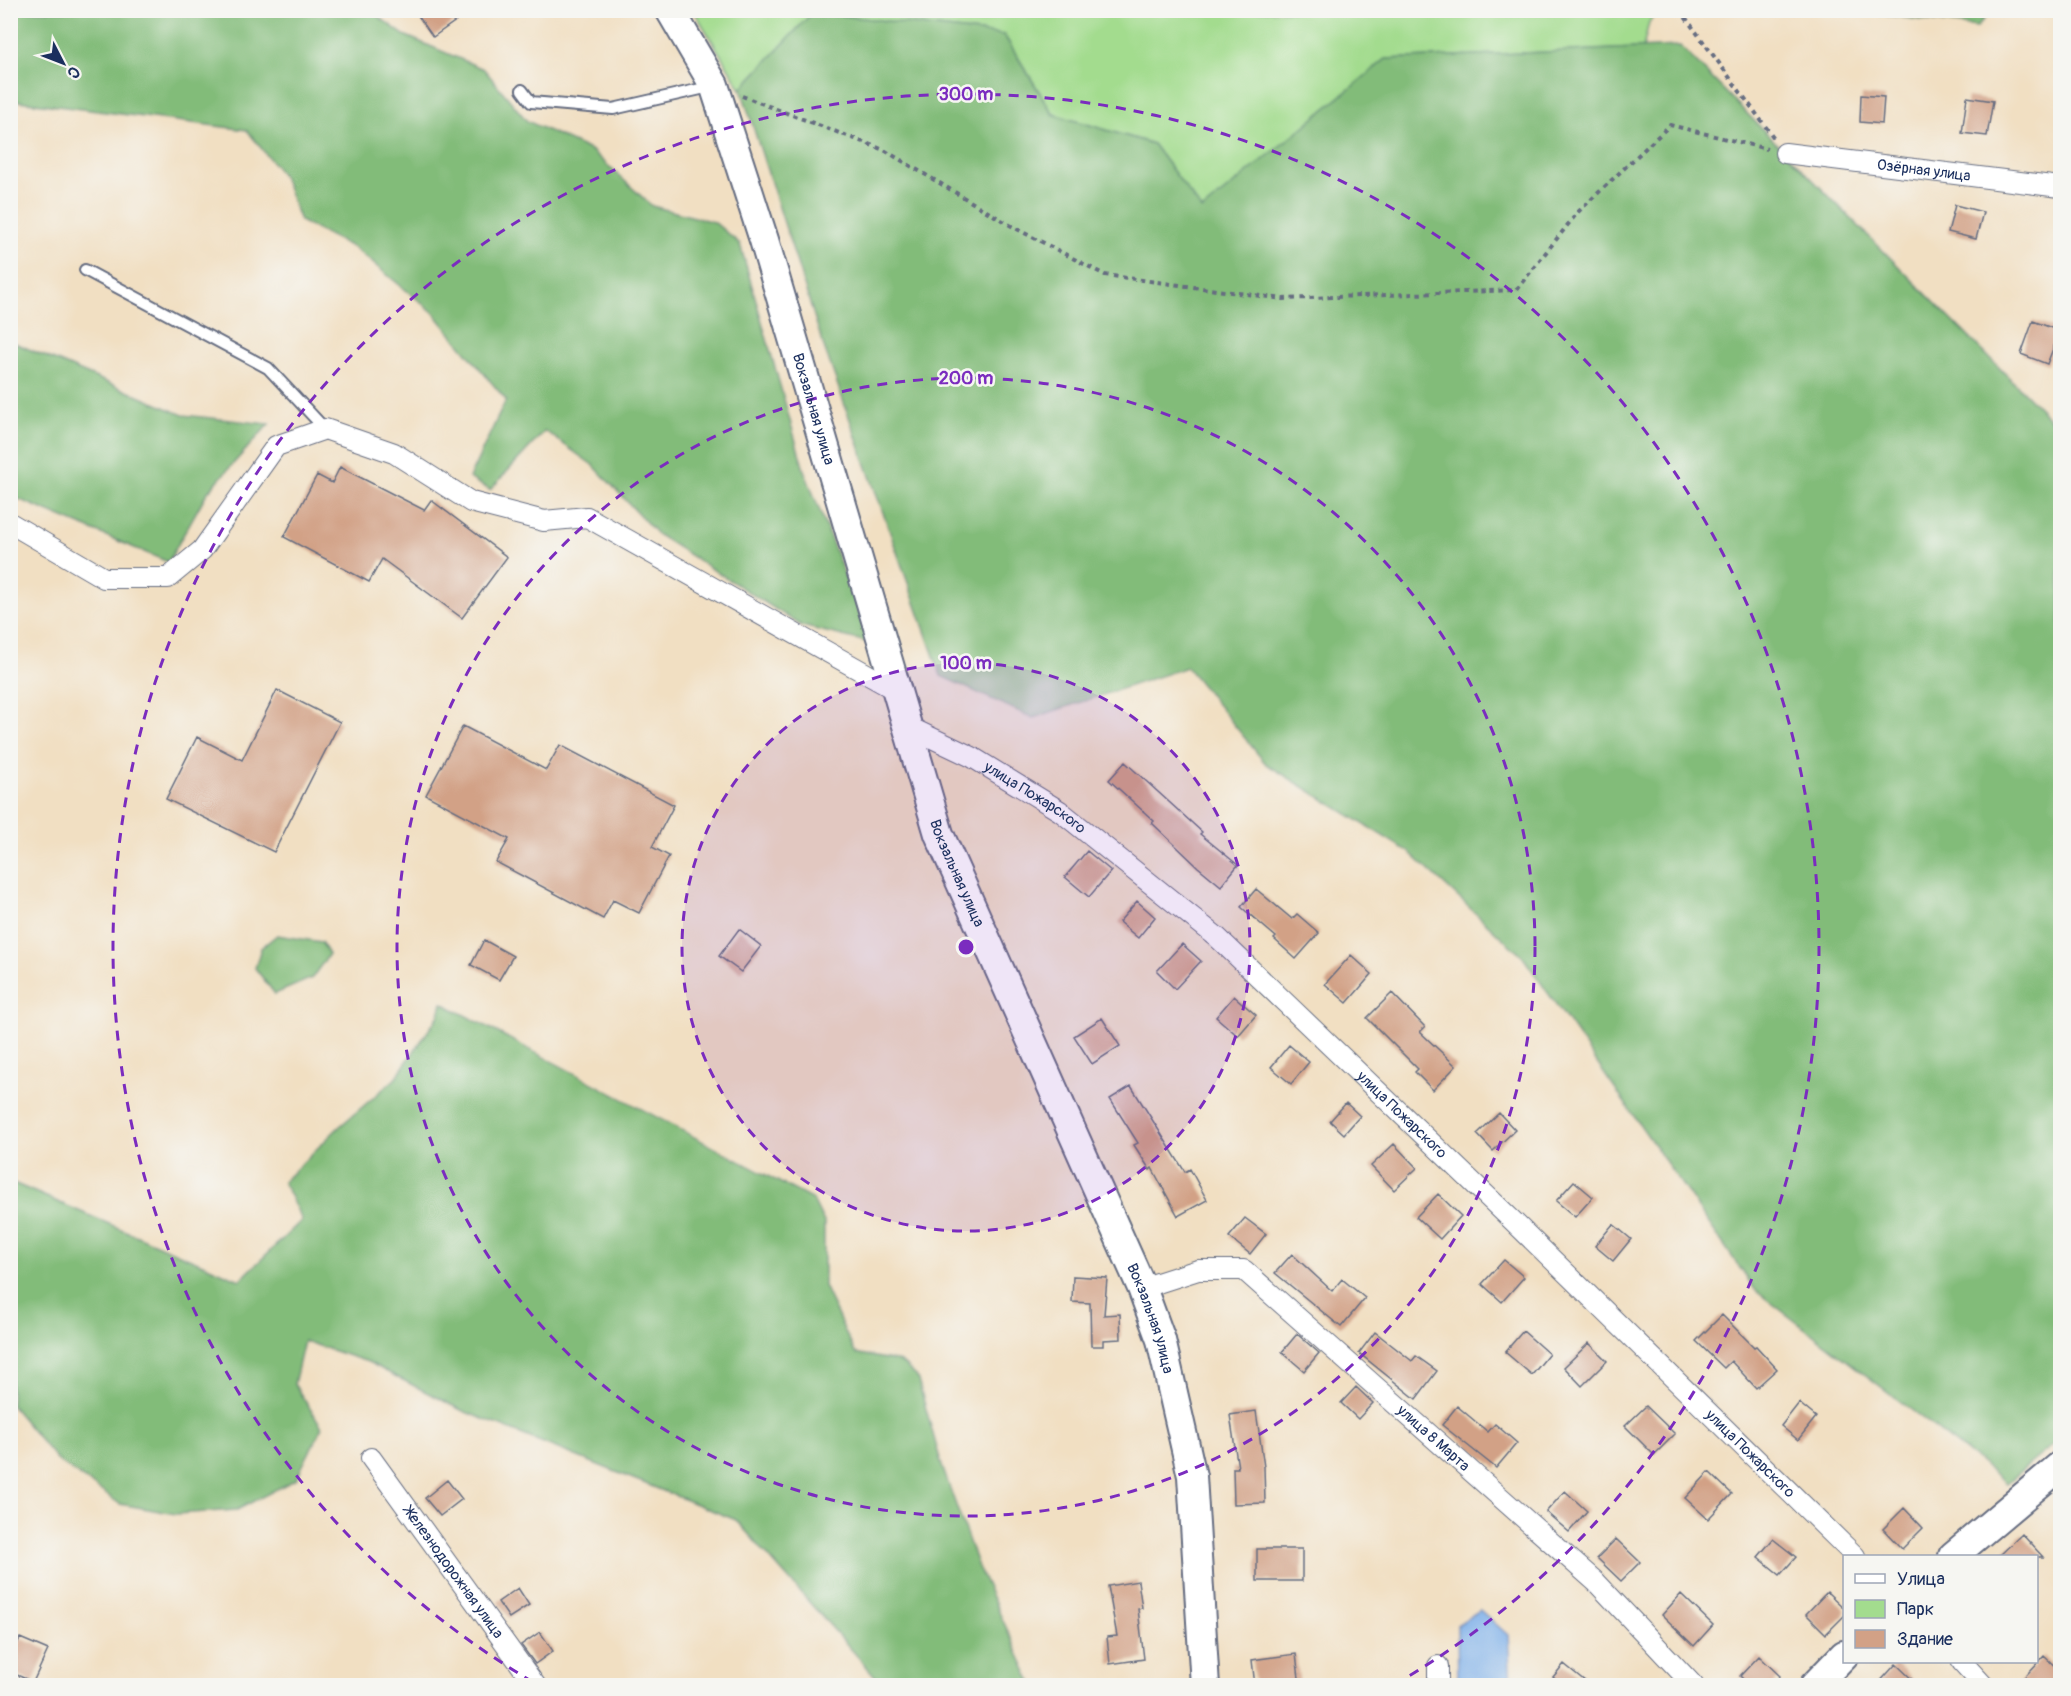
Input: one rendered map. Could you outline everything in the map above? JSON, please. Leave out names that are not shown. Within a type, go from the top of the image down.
[{"type":"street","name":"Вокзальная улица","points":[[670,10],[714,86],[764,240],[939,834],[1142,1288],[1161,1340],[1192,1476],[1205,1686]]},
{"type":"street","name":"Озёрная улица","points":[[1785,153],[2061,187]]},
{"type":"street","points":[[10,523],[104,578],[168,578],[202,550],[276,446],[325,429],[394,453],[471,502],[544,521],[587,517],[897,691]]},
{"type":"street","name":"улица Пожарского","points":[[908,726],[972,757],[1060,811],[1217,937],[1522,1230],[1853,1555]]},
{"type":"street","name":"улица 8 Марта","points":[[1142,1288],[1198,1270],[1244,1270],[1596,1582],[1694,1686]]},
{"type":"street","name":"Железнодорожная улица","points":[[371,1458],[536,1686]]},
{"type":"street","points":[[1955,1555],[2061,1466]]},
{"type":"street","points":[[1814,1686],[1843,1657]]},
{"type":"street","points":[[1963,1663],[1984,1686]]},
{"type":"street","points":[[1438,1666],[1438,1686]]},
{"type":"lane","points":[[522,90],[531,102],[613,109],[714,86]]},
{"type":"lane","points":[[85,270],[268,368],[325,429]]},
{"type":"path","points":[[1680,10],[1785,153]]},
{"type":"path","points":[[714,86],[884,150],[1015,228],[1106,275],[1283,299],[1516,290],[1578,212],[1670,125],[1785,153]]},
{"type":"green space","points":[[11,11],[374,11],[404,35],[484,69],[527,121],[592,151],[652,206],[714,222],[740,244],[804,470],[871,643],[802,626],[658,535],[594,466],[545,431],[490,490],[469,478],[506,400],[433,312],[354,248],[300,221],[283,176],[247,130],[11,100]]},
{"type":"green space","points":[[694,11],[1658,11],[1649,22],[1643,48],[1386,59],[1202,210],[1153,144],[1053,114],[1004,35],[813,12],[741,89]]},
{"type":"green space","points":[[1852,11],[1991,11],[1977,27]]},
{"type":"green space","points":[[813,12],[1004,35],[1053,114],[1153,144],[1202,210],[1386,59],[1680,46],[2060,429],[2060,1439],[2007,1483],[1756,1291],[1523,957],[1409,852],[1266,764],[1187,667],[1033,718],[941,676],[822,341],[741,89]]},
{"type":"green space","points":[[10,341],[183,415],[269,424],[207,493],[168,562],[11,496]]},
{"type":"green space","points":[[277,935],[321,942],[329,954],[312,978],[275,994],[255,968],[261,948]]},
{"type":"green space","points":[[442,1003],[813,1200],[824,1222],[824,1286],[855,1353],[901,1362],[917,1377],[942,1466],[978,1567],[1033,1685],[883,1685],[736,1520],[463,1411],[368,1362],[304,1341],[294,1384],[322,1427],[296,1479],[237,1510],[176,1514],[120,1504],[57,1460],[11,1405],[11,1182],[240,1280],[302,1220],[283,1182],[339,1127],[395,1079],[439,1015]]},
{"type":"water","points":[[1480,1610],[1508,1635],[1511,1685],[1458,1685],[1457,1625]]},
{"type":"building","points":[[414,10],[450,10],[457,20],[433,37]]},
{"type":"building","points":[[1861,95],[1884,97],[1882,124],[1860,122]]},
{"type":"building","points":[[1967,97],[1993,101],[1987,136],[1962,133]]},
{"type":"building","points":[[1955,205],[1983,212],[1976,239],[1948,232]]},
{"type":"building","points":[[2033,321],[2060,331],[2047,364],[2021,354]]},
{"type":"building","points":[[340,467],[424,510],[431,500],[507,557],[462,618],[382,559],[369,582],[284,537],[317,475],[332,483]]},
{"type":"building","points":[[277,690],[340,722],[274,852],[166,799],[197,737],[242,760]]},
{"type":"building","points":[[463,726],[546,770],[560,745],[674,805],[652,847],[669,856],[639,913],[613,900],[603,919],[496,862],[509,839],[426,795]]},
{"type":"building","points":[[1125,762],[1202,832],[1200,834],[1238,865],[1221,886],[1198,867],[1152,823],[1154,821],[1109,780]]},
{"type":"building","points":[[1087,851],[1111,871],[1089,897],[1065,877]]},
{"type":"building","points":[[1256,889],[1292,919],[1297,914],[1319,933],[1296,959],[1274,939],[1276,937],[1241,907]]},
{"type":"building","points":[[1137,901],[1155,917],[1138,938],[1119,922]]},
{"type":"building","points":[[739,929],[761,946],[741,972],[719,956]]},
{"type":"building","points":[[484,940],[513,956],[499,980],[471,965]]},
{"type":"building","points":[[1182,944],[1201,961],[1175,989],[1157,971]]},
{"type":"building","points":[[1351,955],[1372,974],[1347,1003],[1325,984]]},
{"type":"building","points":[[1392,993],[1425,1027],[1420,1032],[1456,1066],[1433,1090],[1415,1072],[1418,1069],[1367,1018]]},
{"type":"building","points":[[1234,996],[1256,1015],[1238,1036],[1216,1017]]},
{"type":"building","points":[[1102,1018],[1120,1046],[1092,1064],[1074,1036]]},
{"type":"building","points":[[1289,1045],[1309,1062],[1291,1084],[1271,1067]]},
{"type":"building","points":[[1131,1086],[1185,1172],[1190,1169],[1207,1200],[1178,1216],[1152,1168],[1150,1170],[1134,1145],[1138,1143],[1110,1099]]},
{"type":"building","points":[[1346,1103],[1360,1116],[1344,1134],[1330,1121]]},
{"type":"building","points":[[1499,1113],[1515,1130],[1493,1151],[1477,1134]]},
{"type":"building","points":[[1394,1144],[1417,1168],[1394,1190],[1371,1166]]},
{"type":"building","points":[[1574,1181],[1593,1197],[1575,1217],[1556,1201]]},
{"type":"building","points":[[1438,1194],[1461,1216],[1440,1239],[1416,1217]]},
{"type":"building","points":[[1245,1218],[1266,1234],[1250,1254],[1229,1237]]},
{"type":"building","points":[[1613,1224],[1631,1239],[1613,1261],[1595,1246]]},
{"type":"building","points":[[1292,1254],[1332,1291],[1342,1279],[1365,1298],[1341,1327],[1275,1273]]},
{"type":"building","points":[[1504,1260],[1524,1277],[1502,1302],[1482,1284]]},
{"type":"building","points":[[1073,1276],[1107,1278],[1104,1315],[1120,1314],[1121,1339],[1103,1340],[1103,1346],[1091,1346],[1090,1303],[1072,1302]]},
{"type":"building","points":[[1722,1315],[1777,1369],[1756,1388],[1731,1361],[1724,1368],[1696,1341]]},
{"type":"building","points":[[1523,1331],[1549,1354],[1532,1375],[1505,1352]]},
{"type":"building","points":[[1375,1332],[1412,1361],[1416,1356],[1437,1371],[1416,1399],[1359,1353]]},
{"type":"building","points":[[1297,1334],[1319,1353],[1304,1371],[1282,1352]]},
{"type":"building","points":[[1589,1343],[1607,1361],[1582,1386],[1564,1367]]},
{"type":"building","points":[[1356,1387],[1373,1403],[1358,1419],[1341,1403]]},
{"type":"building","points":[[1799,1403],[1816,1417],[1798,1440],[1781,1426]]},
{"type":"building","points":[[1457,1406],[1488,1432],[1495,1424],[1517,1443],[1496,1468],[1442,1425]]},
{"type":"building","points":[[1646,1406],[1675,1434],[1654,1455],[1625,1426]]},
{"type":"building","points":[[1256,1411],[1264,1467],[1265,1503],[1234,1504],[1233,1468],[1238,1468],[1230,1415]]},
{"type":"building","points":[[1709,1472],[1732,1494],[1708,1519],[1685,1498]]},
{"type":"building","points":[[447,1480],[462,1499],[440,1516],[425,1498]]},
{"type":"building","points":[[1565,1491],[1587,1511],[1569,1532],[1546,1512]]},
{"type":"building","points":[[1904,1508],[1923,1528],[1902,1549],[1883,1529]]},
{"type":"building","points":[[2022,1534],[2043,1557],[2038,1557],[2038,1555],[2000,1555]]},
{"type":"building","points":[[1616,1539],[1640,1562],[1621,1581],[1597,1558]]},
{"type":"building","points":[[1773,1539],[1796,1557],[1780,1575],[1758,1557]]},
{"type":"building","points":[[1257,1549],[1302,1549],[1302,1581],[1257,1581]]},
{"type":"building","points":[[1138,1581],[1142,1608],[1138,1609],[1144,1659],[1110,1664],[1107,1637],[1117,1636],[1108,1586]]},
{"type":"building","points":[[518,1588],[529,1605],[509,1618],[498,1602]]},
{"type":"building","points":[[1827,1592],[1843,1607],[1843,1617],[1826,1634],[1806,1614]]},
{"type":"building","points":[[1681,1594],[1713,1625],[1694,1646],[1662,1615]]},
{"type":"building","points":[[540,1632],[553,1651],[535,1664],[521,1645]]},
{"type":"building","points":[[20,1638],[48,1650],[33,1682],[10,1672],[10,1660]]},
{"type":"building","points":[[1296,1654],[1300,1686],[1255,1686],[1252,1660]]},
{"type":"building","points":[[1759,1656],[1780,1676],[1772,1686],[1750,1686],[1740,1676]]},
{"type":"building","points":[[2044,1656],[2061,1672],[2061,1686],[2016,1686]]},
{"type":"building","points":[[1564,1664],[1591,1686],[1563,1686],[1553,1677]]},
{"type":"building","points":[[1896,1664],[1919,1686],[1876,1686]]}]
